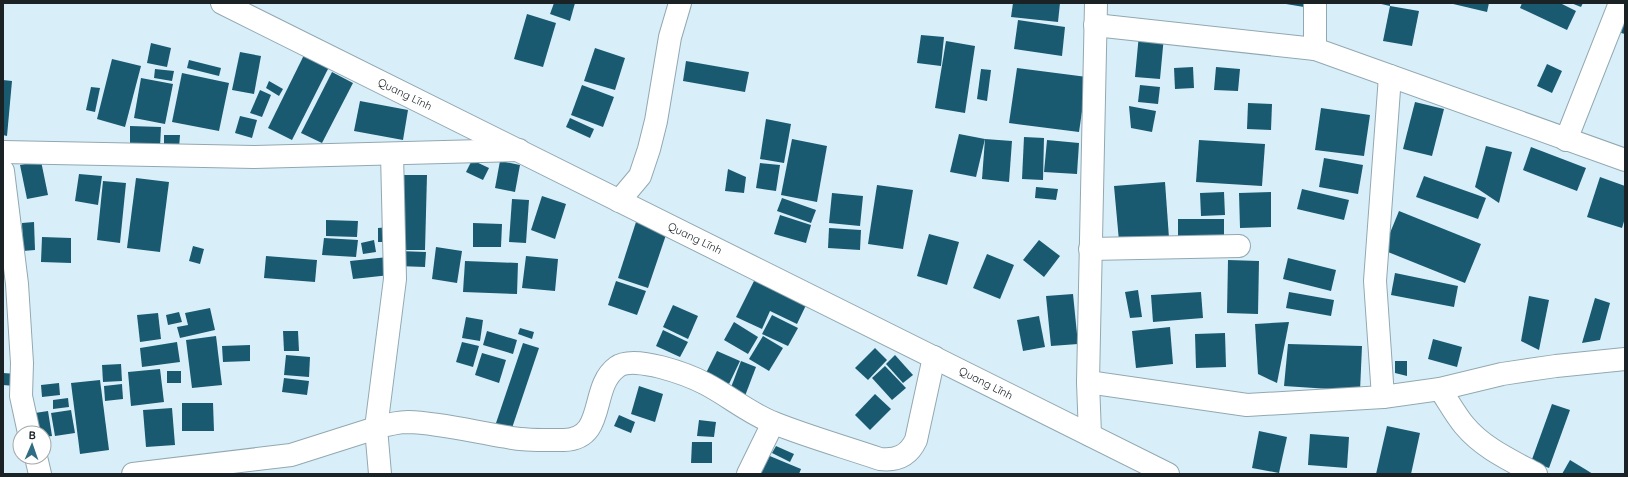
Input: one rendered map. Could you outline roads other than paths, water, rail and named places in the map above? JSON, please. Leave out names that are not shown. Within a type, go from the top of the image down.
[{"type":"street","name":"Quang Lĩnh","points":[[222,3],[1168,474]]},
{"type":"street","points":[[619,200],[640,176],[649,149],[656,121],[670,37],[680,3]]},
{"type":"street","points":[[1090,435],[1088,382],[1096,3]]},
{"type":"street","points":[[1315,3],[1315,49]]},
{"type":"street","points":[[1566,140],[1620,3]]},
{"type":"street","points":[[1095,25],[1315,49],[1625,160]]},
{"type":"street","points":[[1383,397],[1375,281],[1390,76]]},
{"type":"street","points":[[3,152],[254,157],[519,150]]},
{"type":"street","points":[[380,474],[376,428],[395,279],[392,154]]},
{"type":"street","points":[[3,171],[17,284],[22,363],[21,396],[27,425]]},
{"type":"street","points":[[1090,249],[1239,246]]},
{"type":"street","points":[[133,474],[291,455],[376,428],[408,422],[472,430],[509,438],[566,440],[582,436],[589,430],[601,390],[617,367],[626,363],[640,363],[681,374],[705,383],[773,423],[880,459],[890,460],[898,458],[909,452],[916,440],[934,357]]},
{"type":"street","points":[[1088,382],[1247,405],[1383,397],[1440,389],[1502,374],[1556,366],[1625,359]]},
{"type":"street","points":[[1440,389],[1464,425],[1480,442],[1494,452],[1536,474]]},
{"type":"street","points":[[748,474],[773,423]]}]
